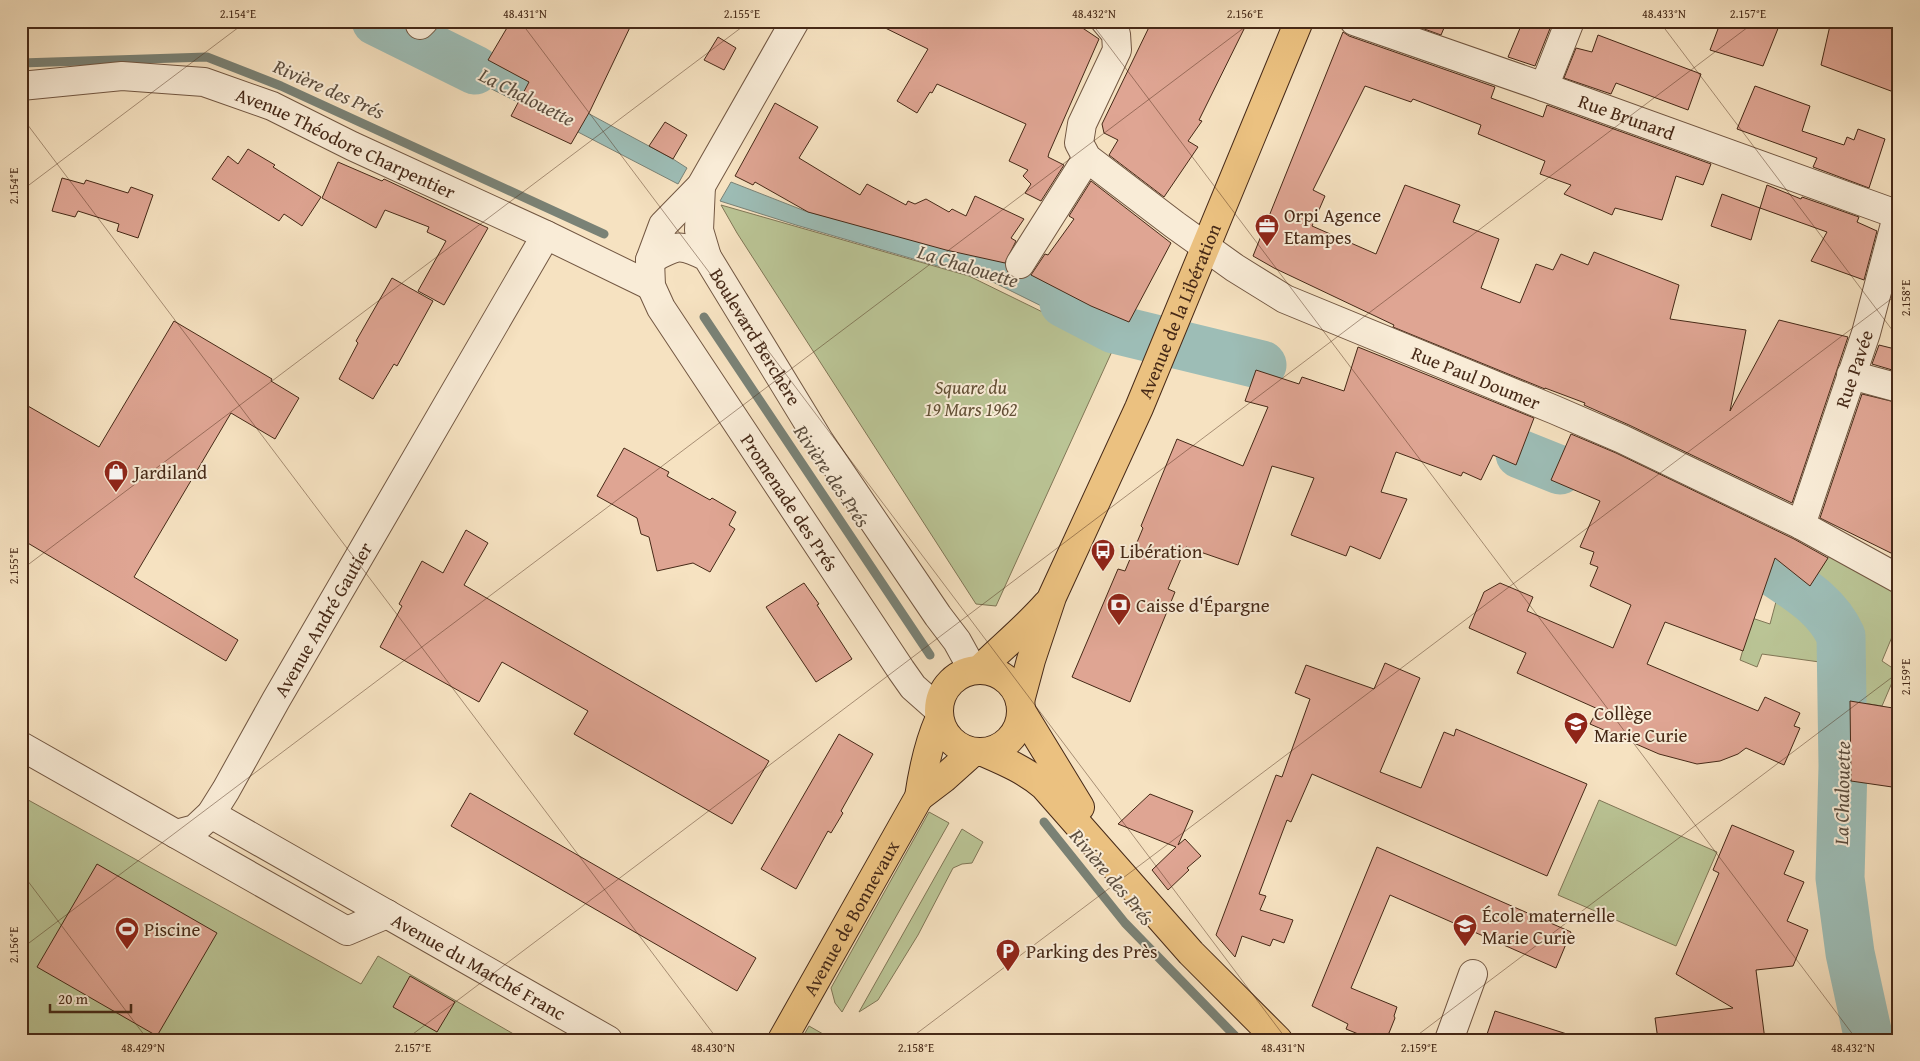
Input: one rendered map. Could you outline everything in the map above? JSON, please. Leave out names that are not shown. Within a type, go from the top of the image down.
[{"type":"main road","name":"Avenue de la Libération","points":[[1021,707],[1031,660],[1052,597],[1102,492],[1299,21]]},
{"type":"main road","name":"Avenue de la Libération","points":[[976,670],[1031,622],[1052,597]]},
{"type":"main road","points":[[1131,883],[1058,773],[1021,707],[1015,688],[1005,678],[993,672],[976,670],[957,677],[945,688],[940,699],[939,715],[946,735],[958,746],[1017,767],[1044,786],[1191,953],[1278,1040]]},
{"type":"main road","points":[[978,752],[1000,748],[1013,736],[1018,729],[1021,707]]},
{"type":"main road","name":"Avenue de Bonnevaux","points":[[782,1040],[919,797],[923,768],[939,715]]},
{"type":"main road","name":"Avenue de Bonnevaux","points":[[919,797],[978,752]]},
{"type":"street","points":[[650,273],[664,223],[701,186],[795,21]]},
{"type":"street","name":"Rue Brunard","points":[[1354,21],[1898,213]]},
{"type":"street","points":[[1544,87],[1570,21]]},
{"type":"street","points":[[1020,264],[1083,150],[1082,124],[1117,50],[1110,28]]},
{"type":"street","name":"Avenue Théodore Charpentier","points":[[21,86],[122,76],[204,82],[272,106],[352,146],[546,235],[650,273]]},
{"type":"street","name":"Rue Paul Doumer","points":[[1083,150],[1175,226],[1235,268],[1285,299],[1622,439],[1801,525],[1899,579]]},
{"type":"street","points":[[701,186],[699,230],[706,257]]},
{"type":"street","name":"Rue Pavée","points":[[1801,525],[1866,333],[1898,213]]},
{"type":"street","name":"Avenue André Gautier","points":[[176,834],[195,829],[210,814],[226,790],[276,700],[546,235]]},
{"type":"street","name":"Boulevard Berchère","points":[[650,273],[670,248],[686,246],[706,257],[820,442],[976,670]]},
{"type":"street","name":"Promenade des Prés","points":[[650,273],[661,308],[901,670],[913,687],[939,715]]},
{"type":"street","points":[[1851,376],[1899,388]]},
{"type":"street","points":[[957,640],[988,645],[1003,641],[1014,635]]},
{"type":"street","points":[[21,746],[176,834]]},
{"type":"street","points":[[210,814],[387,914]]},
{"type":"street","name":"Avenue du Marché Franc","points":[[176,834],[347,931],[387,914],[608,1040]]},
{"type":"street","points":[[1449,1040],[1473,974]]},
{"type":"green space","name":"Square du 19 Mars 1962","points":[[721,205],[969,276],[1114,347],[996,606],[976,604],[737,233]]},
{"type":"green space","points":[[1829,556],[1890,589],[1899,596],[1899,620],[1882,661],[1897,671],[1882,706],[1850,701],[1848,684],[1838,682],[1835,687],[1832,686],[1834,664],[1762,654],[1757,667],[1740,660],[1752,618],[1770,624],[1777,598],[1795,609]]},
{"type":"green space","points":[[21,796],[361,984],[378,956],[524,1040],[21,1040]]},
{"type":"green space","points":[[1599,800],[1717,852],[1676,946],[1558,895]]},
{"type":"green space","points":[[929,812],[949,823],[842,1012],[835,1003],[831,988]]},
{"type":"green space","points":[[962,829],[983,842],[972,863],[962,864],[953,868],[918,935],[878,1000],[859,1012]]},
{"type":"green space","points":[[809,1026],[830,1038],[829,1040],[801,1040]]},
{"type":"water","points":[[354,21],[403,21],[415,27],[403,45]]},
{"type":"water","points":[[423,27],[478,54],[673,159],[687,168],[678,184],[409,48]]},
{"type":"water","points":[[731,182],[805,211],[1011,264],[1091,306],[1128,322],[1120,345],[993,282],[720,201]]},
{"type":"building","points":[[511,21],[633,21],[590,111],[571,144],[511,116],[529,82],[488,60]]},
{"type":"building","points":[[871,21],[1072,21],[1099,39],[1049,153],[1048,157],[1064,165],[1041,201],[1025,193],[1031,184],[1023,176],[1028,170],[1009,161],[1026,124],[937,84],[917,113],[897,101],[928,49]]},
{"type":"building","points":[[1152,21],[1175,21],[1185,27],[1196,21],[1248,21],[1199,120],[1202,121],[1188,141],[1198,147],[1164,197],[1109,155],[1118,140],[1104,133],[1102,124]]},
{"type":"building","points":[[1402,21],[1447,21],[1441,35]]},
{"type":"building","points":[[1523,21],[1553,21],[1535,66],[1508,57]]},
{"type":"building","points":[[1721,21],[1781,21],[1763,66],[1710,50]]},
{"type":"building","points":[[1831,21],[1899,21],[1899,94],[1821,65]]},
{"type":"building","points":[[1343,32],[1349,36],[1495,87],[1491,98],[1543,117],[1547,105],[1711,164],[1703,185],[1676,176],[1662,220],[1615,208],[1612,215],[1564,194],[1571,185],[1540,174],[1545,161],[1478,134],[1481,125],[1413,99],[1411,102],[1365,86],[1313,190],[1325,196],[1312,226],[1376,254],[1405,185],[1460,205],[1453,222],[1499,239],[1481,288],[1520,303],[1536,264],[1553,270],[1561,254],[1588,265],[1594,252],[1679,285],[1670,319],[1746,330],[1730,411],[1779,320],[1848,337],[1792,503],[1584,405],[1585,403],[1545,389],[1393,327],[1394,325],[1274,268],[1253,256]]},
{"type":"building","points":[[1598,35],[1701,74],[1688,110],[1616,83],[1611,94],[1564,78],[1576,48],[1592,52]]},
{"type":"building","points":[[718,37],[736,48],[724,70],[704,60]]},
{"type":"building","points":[[1755,86],[1810,106],[1802,131],[1844,145],[1847,137],[1854,140],[1858,129],[1885,139],[1869,188],[1813,167],[1817,158],[1737,129]]},
{"type":"building","points":[[775,103],[818,127],[799,158],[860,195],[867,184],[906,205],[908,201],[915,204],[926,199],[949,212],[952,209],[966,216],[975,196],[1024,219],[1011,238],[1016,241],[1005,263],[946,250],[808,212],[755,182],[753,185],[735,176]]},
{"type":"building","points":[[665,122],[687,135],[673,159],[649,146]]},
{"type":"building","points":[[248,149],[321,197],[302,226],[284,214],[279,221],[212,179],[228,156],[238,164]]},
{"type":"building","points":[[338,162],[382,181],[384,179],[488,228],[444,305],[418,291],[446,241],[427,232],[429,227],[385,210],[376,228],[322,198]]},
{"type":"building","points":[[62,178],[84,184],[86,180],[128,193],[131,187],[153,195],[138,238],[117,231],[119,224],[78,211],[75,217],[52,211]]},
{"type":"building","points":[[1091,181],[1171,243],[1129,322],[1091,306],[1031,275],[1045,254],[1048,255],[1074,219],[1069,216]]},
{"type":"building","points":[[1767,185],[1801,199],[1802,197],[1859,217],[1857,222],[1877,231],[1864,280],[1811,261],[1827,232],[1760,208]]},
{"type":"building","points":[[1722,194],[1760,208],[1751,240],[1711,226]]},
{"type":"building","points":[[392,278],[433,301],[397,366],[394,364],[373,399],[339,379],[358,343],[356,341]]},
{"type":"building","name":"Jardiland","points":[[174,321],[272,379],[271,381],[299,398],[275,439],[231,413],[134,577],[238,640],[226,661],[21,539],[21,402],[99,447]]},
{"type":"building","points":[[1879,345],[1899,350],[1899,372],[1872,364]]},
{"type":"building","points":[[1358,347],[1534,418],[1516,465],[1493,455],[1481,480],[1463,472],[1461,476],[1396,452],[1381,492],[1407,499],[1380,559],[1350,546],[1346,556],[1291,535],[1314,478],[1272,466],[1238,565],[1186,547],[1168,589],[1175,592],[1130,702],[1072,677],[1118,569],[1125,571],[1143,528],[1141,526],[1177,439],[1243,466],[1268,407],[1245,401],[1256,370],[1299,384],[1302,377],[1344,391]]},
{"type":"building","points":[[1862,394],[1899,403],[1899,425],[1892,444],[1899,446],[1899,557],[1820,518]]},
{"type":"building","points":[[1571,434],[1616,453],[1794,539],[1828,558],[1810,586],[1775,558],[1743,651],[1665,622],[1647,664],[1758,711],[1765,697],[1800,713],[1794,726],[1800,728],[1784,765],[1746,748],[1738,754],[1720,761],[1697,764],[1659,754],[1590,724],[1598,709],[1517,673],[1526,653],[1469,628],[1484,592],[1500,583],[1533,597],[1527,611],[1613,648],[1631,605],[1590,586],[1598,567],[1590,564],[1594,552],[1580,547],[1600,501],[1551,480]]},
{"type":"building","points":[[624,448],[669,472],[667,476],[736,512],[729,525],[735,529],[710,572],[693,563],[657,571],[649,537],[641,534],[637,518],[597,496]]},
{"type":"building","points":[[466,530],[488,543],[464,585],[769,761],[732,824],[574,734],[588,711],[502,662],[479,702],[380,647],[402,606],[399,604],[422,561],[443,573]]},
{"type":"building","points":[[804,583],[852,659],[816,682],[766,607]]},
{"type":"building","points":[[1385,663],[1420,678],[1380,772],[1421,788],[1444,732],[1454,736],[1456,729],[1587,784],[1547,876],[1312,774],[1291,822],[1287,820],[1259,894],[1266,896],[1260,910],[1293,920],[1284,943],[1273,939],[1270,946],[1242,936],[1235,957],[1216,935],[1276,775],[1282,777],[1310,699],[1295,693],[1306,665],[1374,689]]},
{"type":"building","points":[[1850,701],[1899,709],[1899,788],[1851,781]]},
{"type":"building","points":[[839,734],[873,754],[841,811],[843,813],[831,833],[828,831],[796,889],[761,869]]},
{"type":"building","points":[[470,793],[756,958],[737,991],[451,826]]},
{"type":"building","points":[[1150,794],[1193,811],[1178,845],[1185,839],[1201,856],[1187,868],[1189,870],[1168,890],[1152,870],[1176,847],[1118,824]]},
{"type":"building","points":[[1732,825],[1794,851],[1784,874],[1804,882],[1787,921],[1808,930],[1793,966],[1756,970],[1765,1040],[1658,1040],[1655,1018],[1733,1008],[1676,974],[1719,873],[1713,870]]},
{"type":"building","points":[[1377,847],[1571,932],[1556,968],[1390,895],[1351,988],[1397,1007],[1395,1018],[1384,1040],[1373,1040],[1346,1029],[1348,1024],[1312,1006]]},
{"type":"building","name":"Piscine","points":[[97,864],[217,933],[157,1036],[37,967]]},
{"type":"building","points":[[410,976],[455,1002],[437,1032],[393,1007]]},
{"type":"building","points":[[1495,1011],[1570,1035],[1569,1040],[1485,1040]]},
{"type":"waterway","name":"La Chalouette","points":[[376,21],[475,70]]},
{"type":"waterway","name":"Rivière des Prés","points":[[21,63],[207,57],[281,86],[604,234]]},
{"type":"waterway","name":"La Chalouette","points":[[1064,303],[1114,329],[1262,365]]},
{"type":"waterway","name":"Rivière des Prés","points":[[704,317],[930,655]]},
{"type":"waterway","name":"La Chalouette","points":[[1520,454],[1560,470]]},
{"type":"waterway","name":"La Chalouette","points":[[1775,573],[1813,600],[1829,616],[1841,636],[1843,766],[1840,878],[1850,953],[1869,1040]]},
{"type":"waterway","name":"Rivière des Prés","points":[[1044,822],[1125,923],[1239,1040]]},
{"type":"place","name":"Orpi Agence Etampes","points":[[1267,247]]},
{"type":"place","name":"Jardiland","points":[[116,493]]},
{"type":"place","name":"Libération","points":[[1103,572]]},
{"type":"place","name":"Caisse d'Épargne","points":[[1119,626]]},
{"type":"place","name":"Collège Marie Curie","points":[[1576,745]]},
{"type":"place","name":"École maternelle Marie Curie","points":[[1465,947]]},
{"type":"place","name":"Piscine","points":[[127,950]]},
{"type":"place","name":"Parking des Près","points":[[1008,972]]}]
